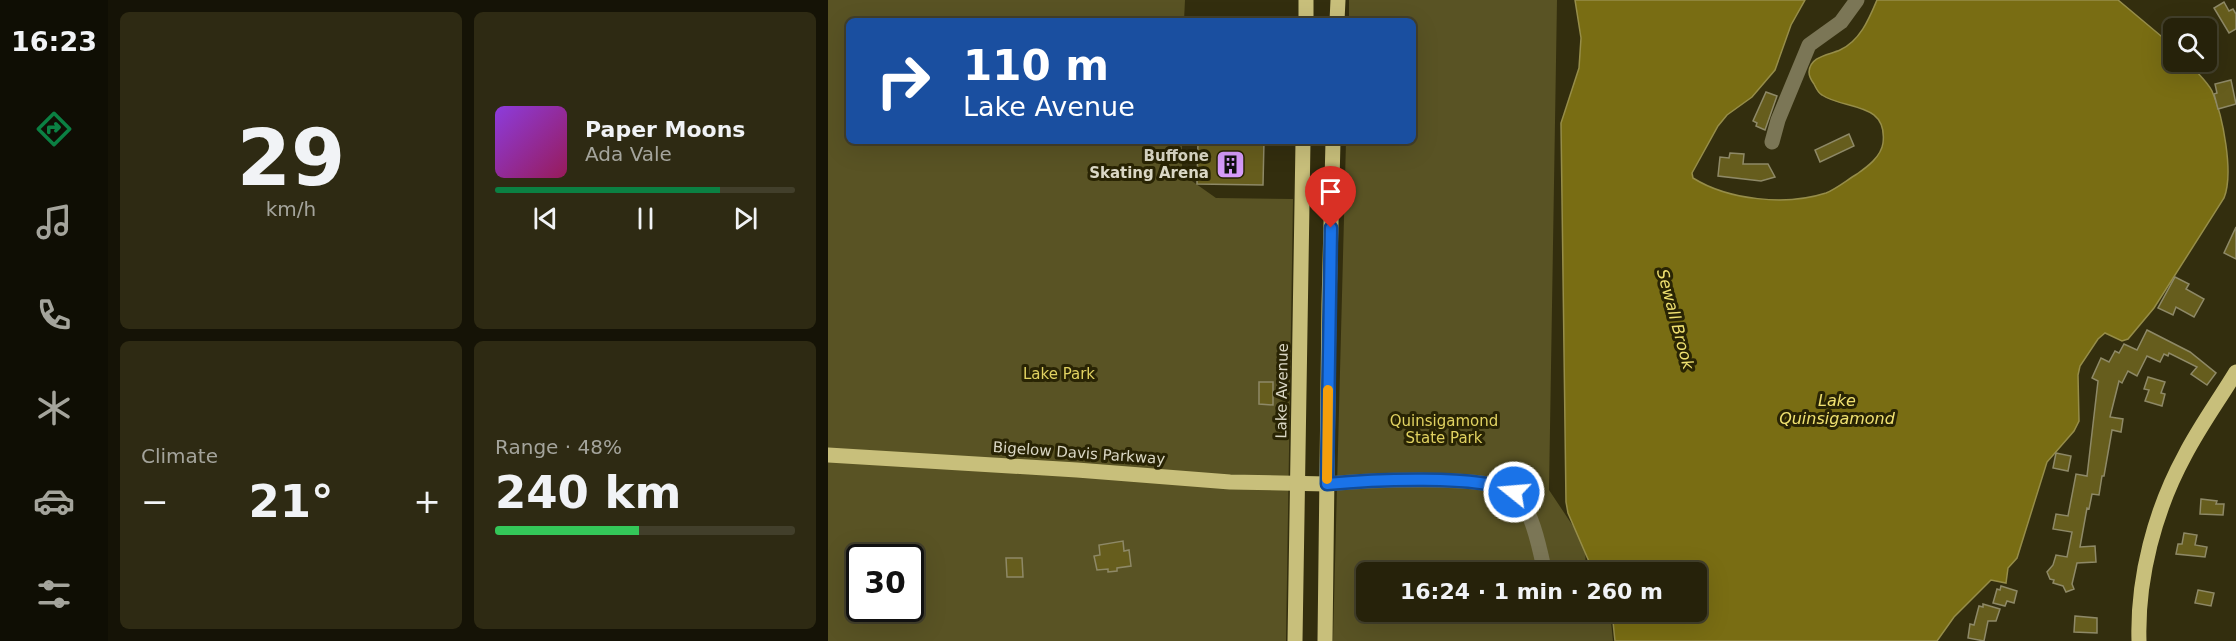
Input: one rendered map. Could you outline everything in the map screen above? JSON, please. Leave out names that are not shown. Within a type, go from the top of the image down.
[{"type":"main road","points":[[1306,0],[1306,18]]},
{"type":"main road","points":[[1337,18],[1338,0]]},
{"type":"main road","name":"Lake Avenue","points":[[1295,641],[1303,144]]},
{"type":"main road","points":[[1325,641],[1333,144]]},
{"type":"main road","points":[[2139,641],[2139,617],[2146,564],[2165,499],[2185,454],[2236,372]]},
{"type":"main road","name":"Bigelow Davis Parkway","points":[[828,455],[1327,484]]},
{"type":"street","points":[[1772,142],[1809,45],[1841,22],[1857,0]]},
{"type":"street","points":[[1327,484],[1378,481],[1475,482],[1503,486],[1514,492],[1525,507],[1543,562]]},
{"type":"green space","name":"Lake Park","points":[[828,0],[1185,0],[1184,18],[846,18],[846,144],[1182,144],[1182,174],[1216,198],[1293,199],[1286,641],[828,641]]},
{"type":"green space","name":"Quinsigamond State Park","points":[[1349,0],[1557,0],[1549,490],[1585,544],[1586,562],[1356,562],[1356,622],[1611,622],[1613,641],[1333,641],[1346,144],[1416,144],[1416,18],[1349,18]]},
{"type":"water","name":"Lake Quinsigamond","points":[[1575,0],[1805,0],[1791,25],[1775,70],[1752,97],[1727,115],[1718,126],[1692,173],[1693,178],[1707,185],[1740,196],[1758,199],[1793,199],[1826,193],[1865,168],[1880,153],[1883,129],[1879,120],[1872,113],[1831,100],[1821,94],[1809,75],[1810,67],[1816,59],[1840,50],[1853,41],[1867,22],[1877,0],[2118,0],[2163,38],[2163,72],[2197,72],[2212,91],[2226,144],[2228,174],[2224,198],[2154,308],[2128,339],[2122,341],[2105,333],[2098,339],[2080,366],[2078,375],[2079,421],[2074,431],[2047,462],[2017,558],[2008,568],[2006,583],[1991,580],[1954,617],[1937,641],[1615,641],[1613,622],[1707,622],[1707,562],[1589,562],[1568,513],[1566,502],[1561,123],[1579,68],[1581,38]]},
{"type":"building","points":[[2224,2],[2229,11],[2233,9],[2236,14],[2236,29],[2229,33],[2214,8]]},
{"type":"building","points":[[2231,80],[2236,104],[2218,109],[2214,94],[2217,93],[2215,84]]},
{"type":"building","points":[[1766,92],[1777,96],[1765,130],[1756,126],[1757,123],[1753,121]]},
{"type":"building","points":[[1849,134],[1854,146],[1820,162],[1815,150]]},
{"type":"building","name":"Buffone Skating Arena","points":[[1198,144],[1264,144],[1263,185],[1197,184]]},
{"type":"building","points":[[1730,153],[1744,154],[1743,164],[1768,164],[1775,177],[1761,181],[1718,176],[1720,157],[1729,158]]},
{"type":"building","points":[[2236,227],[2236,259],[2224,253]]},
{"type":"building","points":[[2175,277],[2189,284],[2186,289],[2204,299],[2194,317],[2176,307],[2173,315],[2158,308]]},
{"type":"building","points":[[2147,330],[2190,352],[2216,373],[2207,385],[2191,374],[2197,367],[2169,353],[2168,356],[2164,354],[2160,362],[2147,356],[2137,376],[2128,371],[2122,383],[2119,381],[2110,417],[2123,419],[2121,432],[2112,430],[2099,495],[2092,494],[2080,547],[2095,546],[2096,562],[2077,563],[2072,584],[2074,589],[2066,592],[2063,586],[2053,583],[2054,580],[2050,579],[2047,572],[2053,565],[2056,555],[2067,557],[2072,532],[2053,529],[2056,514],[2068,516],[2076,474],[2087,476],[2098,381],[2092,378],[2101,358],[2109,362],[2115,351],[2119,353],[2124,344],[2137,350]]},
{"type":"building","points":[[2148,377],[2165,382],[2161,393],[2165,394],[2162,406],[2145,401],[2149,390],[2144,389]]},
{"type":"building","points":[[1259,382],[1273,382],[1273,405],[1259,404]]},
{"type":"building","points":[[2056,453],[2071,456],[2068,471],[2053,468]]},
{"type":"building","points":[[2201,499],[2224,504],[2223,515],[2200,514]]},
{"type":"building","points":[[2184,533],[2197,535],[2195,545],[2207,547],[2205,557],[2176,554],[2178,544],[2182,544]]},
{"type":"building","points":[[1123,541],[1124,551],[1129,550],[1131,566],[1117,568],[1117,571],[1097,570],[1094,556],[1100,555],[1099,545]]},
{"type":"building","points":[[1006,558],[1022,558],[1023,577],[1007,577]]},
{"type":"building","points":[[2001,586],[2017,591],[2014,603],[2007,601],[2005,606],[1993,603],[1997,589],[2000,590]]},
{"type":"building","points":[[2198,590],[2214,593],[2211,606],[2195,603]]},
{"type":"building","points":[[1983,604],[2000,609],[1996,621],[1988,621],[1984,641],[1968,638],[1970,624],[1974,625],[1979,606],[1983,607]]},
{"type":"building","points":[[2075,616],[2097,618],[2097,633],[2074,632]]},
{"type":"slow traffic","points":[[1327,479],[1328,390]]},
{"type":"place","name":"Buffone Skating Arena","points":[[1230,165]]},
{"type":"route","points":[[1331,228],[1327,484],[1366,481],[1475,482],[1503,486],[1514,492]]},
{"type":"water label","name":"Sewall Brook","points":[[1676,319]]}]
